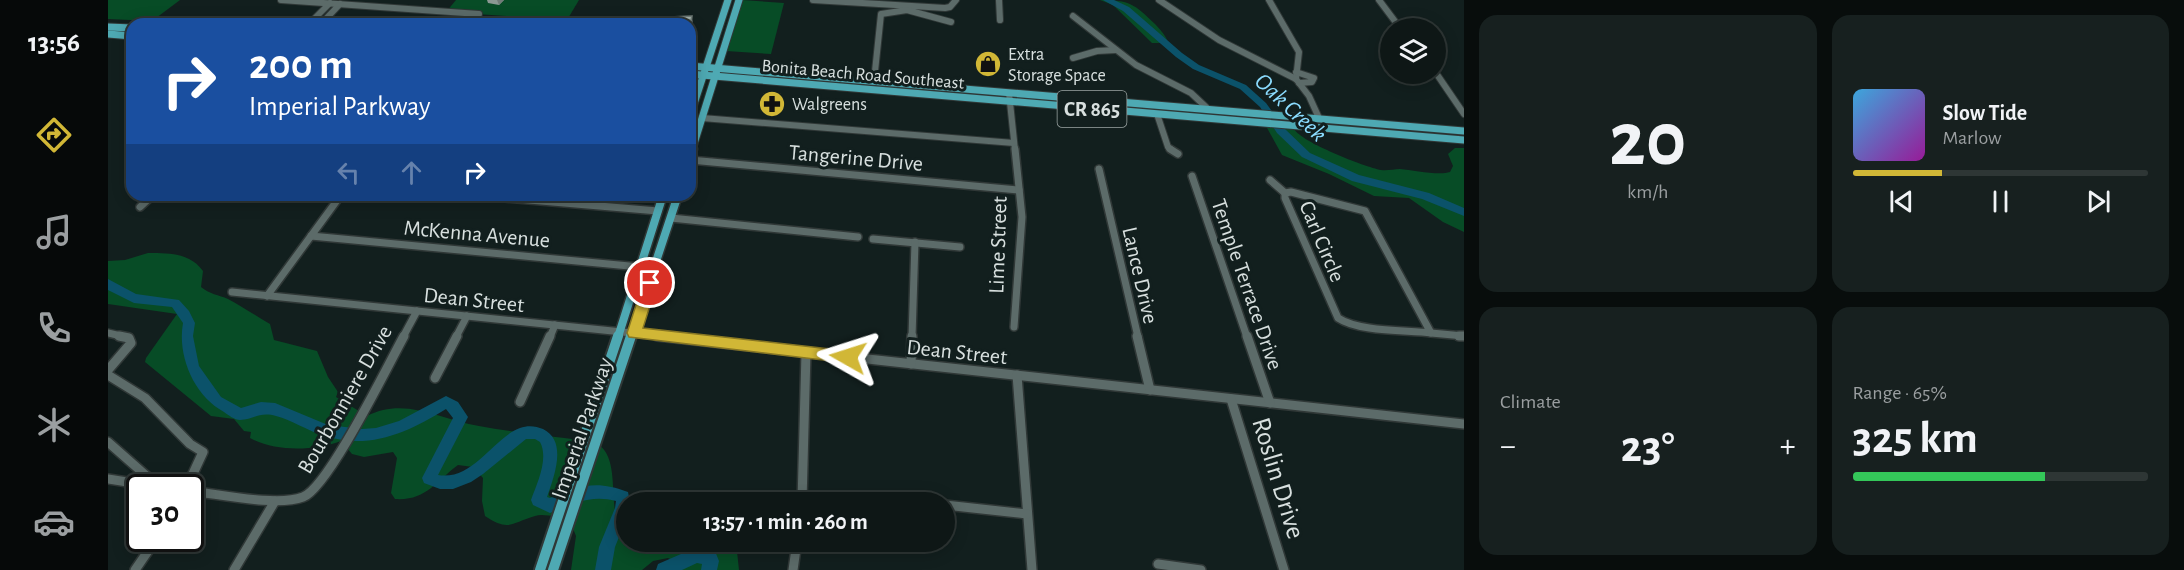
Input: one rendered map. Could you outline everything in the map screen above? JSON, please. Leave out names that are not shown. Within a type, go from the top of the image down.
[{"type":"main road","points":[[696,97],[728,0]]},
{"type":"main road","points":[[696,138],[739,0]]},
{"type":"main road","points":[[108,27],[126,28]]},
{"type":"main road","points":[[108,34],[126,36]]},
{"type":"main road","name":"Bonita Beach Road Southeast","points":[[696,66],[706,67],[716,72],[805,84],[1233,120],[1248,116],[1262,117],[1464,140]]},
{"type":"main road","name":"Bonita Beach Road Southeast","points":[[696,74],[716,72],[874,81],[1207,108],[1262,117]]},
{"type":"main road","points":[[805,84],[818,82],[861,86],[874,81]]},
{"type":"main road","points":[[1130,112],[1146,108],[1201,111],[1207,108]]},
{"type":"main road","name":"Bonita Beach Road Southeast","points":[[1288,120],[1320,118],[1464,131]]},
{"type":"main road","name":"Imperial Parkway","points":[[540,570],[576,467],[661,201]]},
{"type":"main road","name":"Imperial Parkway","points":[[553,570],[676,201]]},
{"type":"street","points":[[281,0],[479,14]]},
{"type":"street","points":[[813,0],[945,8],[950,8],[956,0]]},
{"type":"street","points":[[999,0],[1000,20]]},
{"type":"street","points":[[1158,0],[1219,40],[1297,78],[1320,118]]},
{"type":"street","points":[[1269,0],[1298,48],[1300,58],[1297,78]]},
{"type":"street","points":[[1379,0],[1392,18]]},
{"type":"street","points":[[315,18],[330,3]]},
{"type":"street","points":[[327,18],[340,4]]},
{"type":"street","points":[[874,81],[881,14],[896,10],[914,12],[951,22]]},
{"type":"street","points":[[1073,16],[1145,70],[1191,93],[1207,108]]},
{"type":"street","points":[[1073,58],[1107,49],[1117,50]]},
{"type":"street","points":[[1445,84],[1462,105],[1459,107],[1464,114]]},
{"type":"street","name":"Lime Street","points":[[1009,93],[1022,217],[1014,327]]},
{"type":"street","points":[[1157,114],[1168,147],[1178,154]]},
{"type":"street","points":[[702,118],[1014,143]]},
{"type":"street","name":"Tangerine Drive","points":[[696,160],[1019,190]]},
{"type":"street","name":"Lance Drive","points":[[1099,169],[1150,390]]},
{"type":"street","name":"Temple Terrace Drive","points":[[1192,176],[1270,403]]},
{"type":"street","points":[[1270,180],[1285,193]]},
{"type":"street","name":"Carl Circle","points":[[1431,333],[1365,211],[1291,192],[1285,193],[1285,198],[1338,318],[1347,324],[1431,333],[1464,336]]},
{"type":"street","points":[[140,207],[146,201]]},
{"type":"street","points":[[267,296],[337,201]]},
{"type":"street","points":[[540,201],[658,211]]},
{"type":"street","points":[[671,219],[858,237]]},
{"type":"street","name":"McKenna Avenue","points":[[311,236],[640,267]]},
{"type":"street","points":[[873,239],[960,247]]},
{"type":"street","points":[[911,364],[915,242]]},
{"type":"street","name":"Dean Street","points":[[232,292],[618,331],[1464,424]]},
{"type":"street","name":"Bourbonniere Drive","points":[[204,491],[275,501],[294,501],[316,488],[339,453],[417,311]]},
{"type":"street","points":[[435,378],[467,316]]},
{"type":"street","points":[[520,402],[555,325]]},
{"type":"street","points":[[108,333],[125,337],[131,343],[108,370]]},
{"type":"street","points":[[803,492],[806,453],[802,406],[806,353]]},
{"type":"street","points":[[108,375],[145,398],[190,444],[203,452],[201,460],[192,474]]},
{"type":"street","points":[[1017,375],[1032,570]]},
{"type":"street","name":"Roslin Drive","points":[[1231,399],[1284,570]]},
{"type":"street","points":[[108,442],[144,474]]},
{"type":"street","points":[[108,479],[126,482]]},
{"type":"street","points":[[234,570],[275,501]]},
{"type":"street","points":[[955,506],[1028,514]]},
{"type":"street","points":[[135,570],[147,552]]},
{"type":"street","points":[[793,570],[796,552]]},
{"type":"street","points":[[1158,564],[1201,570]]},
{"type":"green space","points":[[108,0],[180,0],[156,18],[108,19]]},
{"type":"green space","points":[[456,0],[579,0],[568,18],[446,12]]},
{"type":"green space","points":[[742,0],[784,3],[771,54],[726,51]]},
{"type":"green space","points":[[1100,0],[1131,4],[1155,24],[1167,40],[1163,43],[1152,43],[1113,5]]},
{"type":"green space","points":[[1266,126],[1294,129],[1320,147],[1381,170],[1450,172],[1453,166],[1448,154],[1455,148],[1464,148],[1464,232],[1443,222],[1409,198],[1374,196],[1282,155]]},
{"type":"green space","points":[[148,253],[186,257],[203,271],[201,287],[228,299],[270,324],[274,340],[317,351],[328,377],[338,392],[336,397],[367,416],[381,410],[409,409],[479,426],[580,440],[555,516],[537,515],[510,525],[493,521],[485,516],[482,501],[483,478],[473,467],[458,465],[422,494],[406,499],[395,499],[391,493],[397,458],[393,452],[364,457],[352,454],[341,441],[307,448],[271,446],[250,438],[251,432],[244,431],[234,419],[211,416],[145,362],[177,314],[108,304],[108,261],[125,260]]},
{"type":"green space","points":[[599,445],[606,452],[612,473],[616,514],[616,552],[737,552],[739,570],[678,570],[680,564],[668,558],[653,561],[642,570],[571,570],[576,536],[572,526]]},
{"type":"building","points":[[692,16],[692,18],[669,17]]},
{"type":"waterway","name":"Oak Creek","points":[[1107,0],[1126,9],[1196,67],[1243,87],[1263,105],[1281,131],[1306,155],[1356,178],[1425,196],[1464,212]]},
{"type":"waterway","points":[[108,284],[134,298],[175,303],[185,314],[189,323],[187,336],[193,368],[216,401],[240,414],[261,408],[275,409],[328,431],[346,435],[362,435],[376,434],[404,426],[446,402],[453,406],[461,417],[429,478],[440,482],[453,482],[465,477],[491,460],[523,433],[537,433],[545,437],[549,444],[550,464],[538,500],[550,506],[577,495],[595,491],[604,491],[623,497],[623,508],[607,547],[603,570]]},
{"type":"waterway","points":[[664,570],[697,555],[709,557],[711,561],[709,570]]},
{"type":"place","name":"Extra Storage Space","points":[[988,64]]},
{"type":"place","name":"Walgreens","points":[[772,104]]},
{"type":"route","points":[[650,283],[634,333],[848,357]]}]
